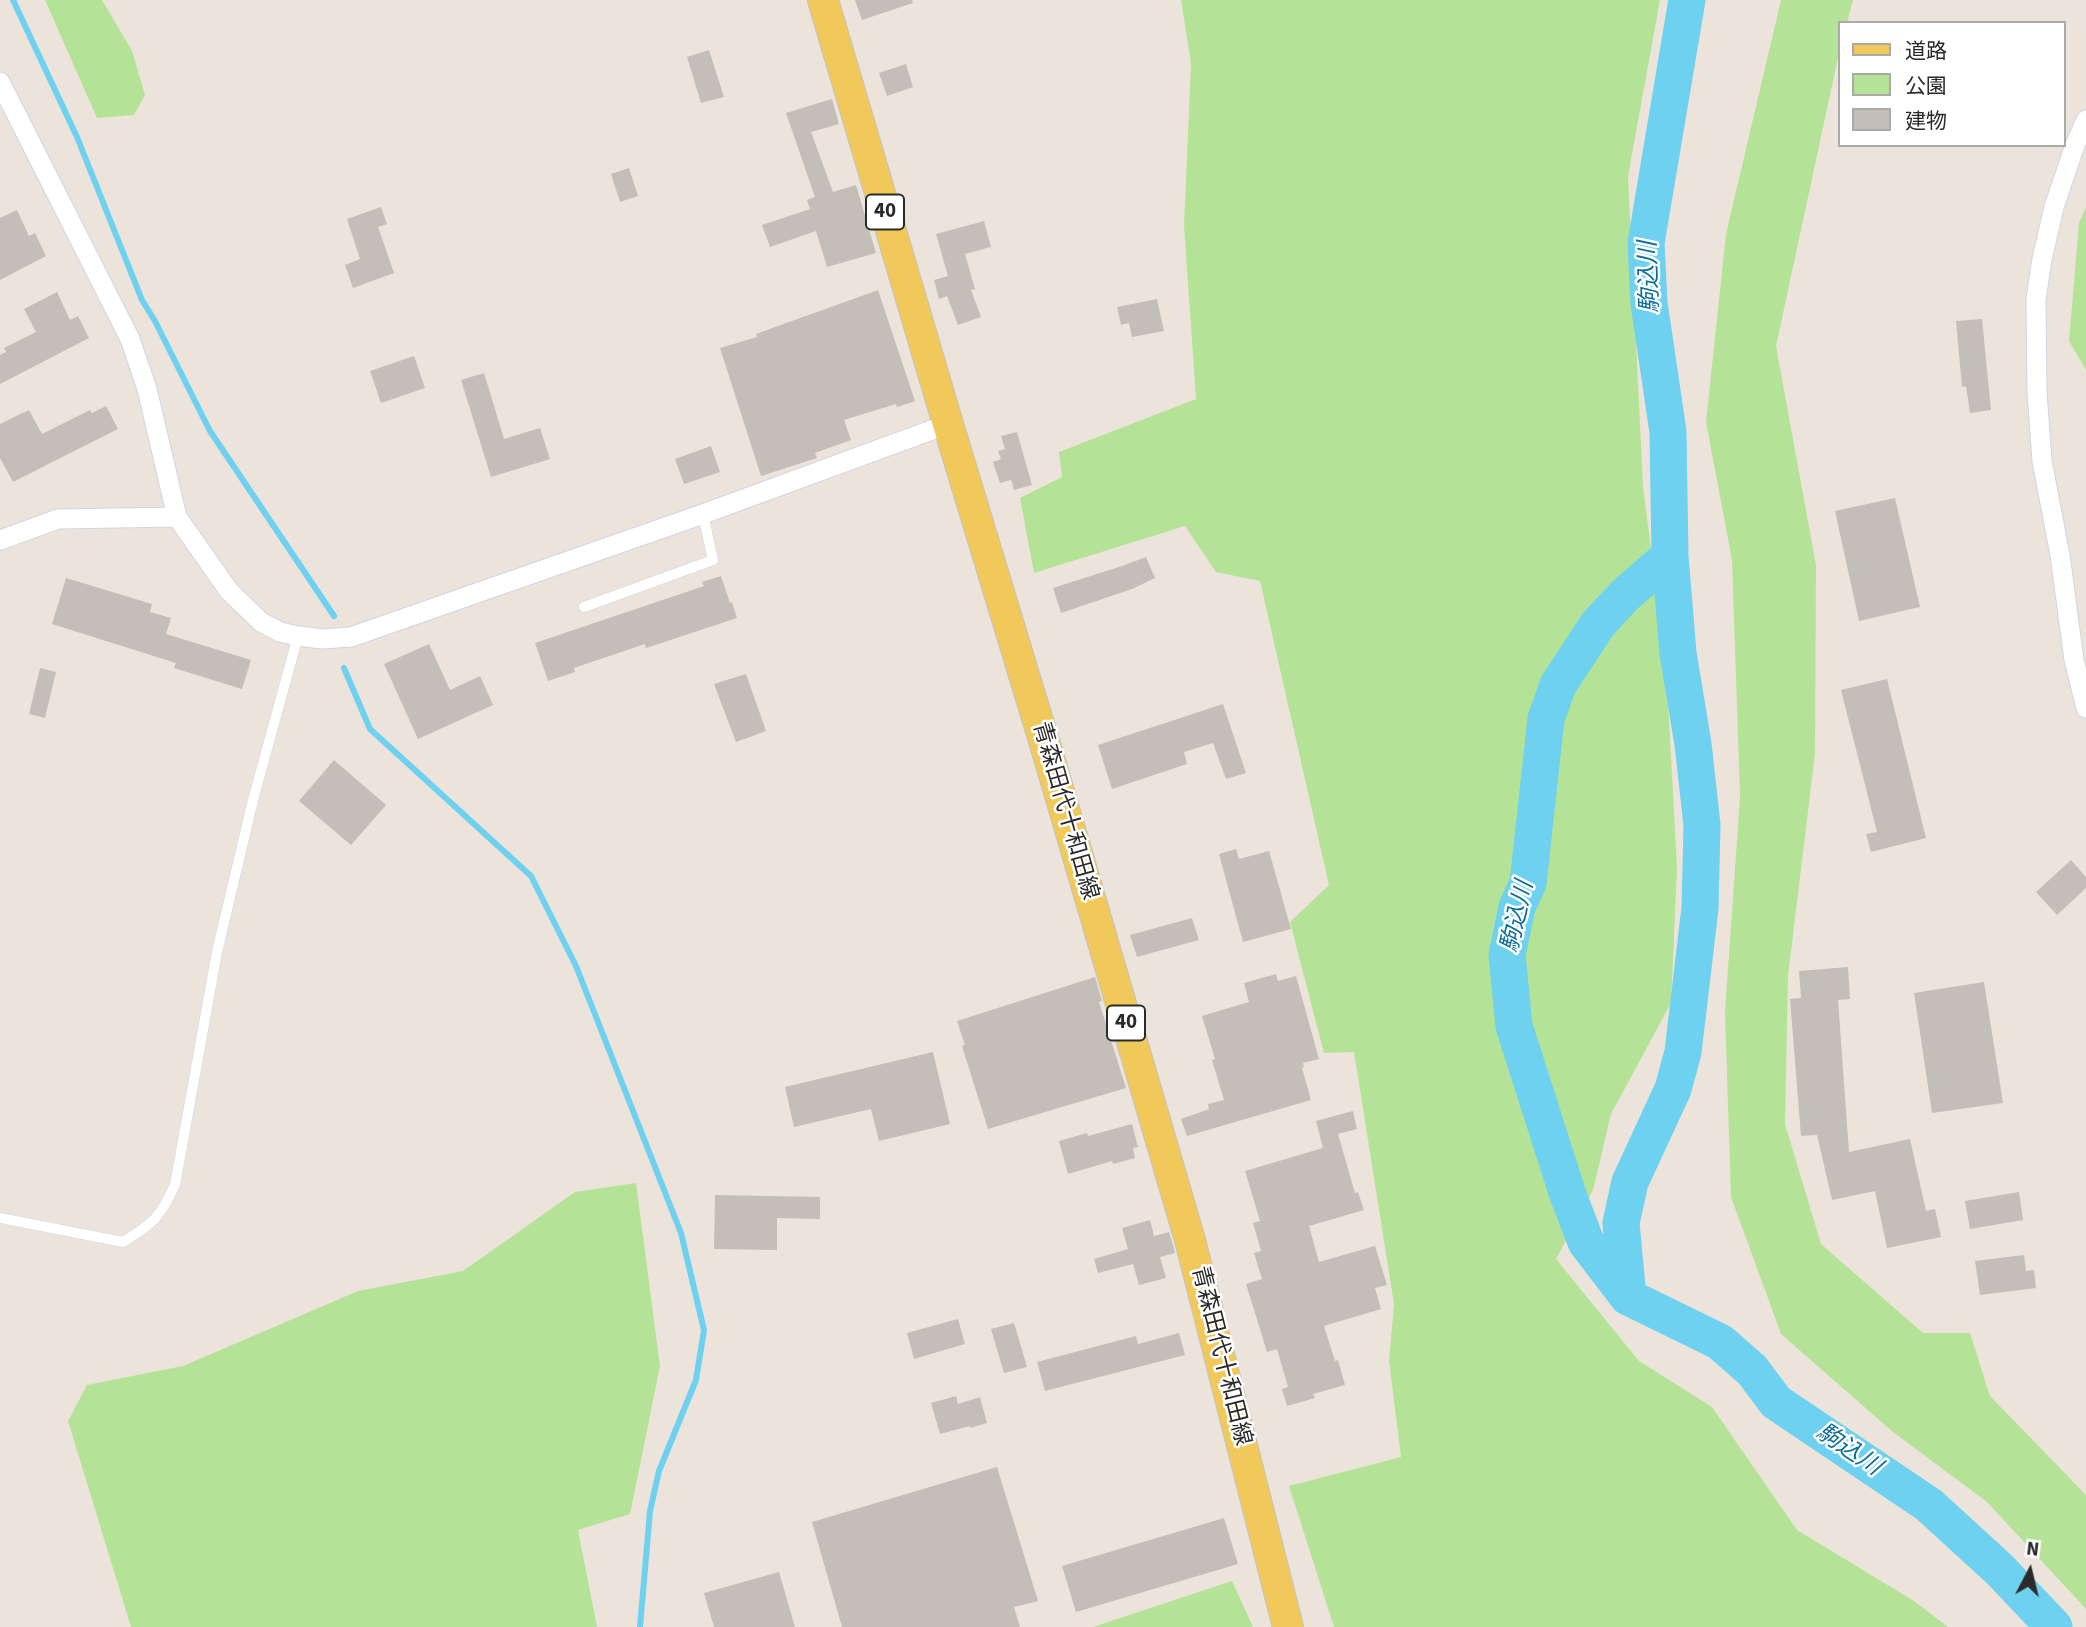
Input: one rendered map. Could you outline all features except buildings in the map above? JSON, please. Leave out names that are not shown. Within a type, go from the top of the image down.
[{"type":"main road","name":"青森田代十和田線","points":[[822,0],[1048,754],[1190,1240],[1289,1627]]},
{"type":"street","points":[[1,85],[131,339],[177,517],[229,592],[261,622],[280,632],[322,639],[351,637],[703,514],[948,424]]},
{"type":"street","points":[[2086,120],[2054,207],[2036,300],[2037,392],[2042,461],[2060,555],[2074,660],[2086,708]]},
{"type":"street","points":[[2,535],[58,519],[177,517]]},
{"type":"lane","points":[[583,607],[713,560],[703,514]]},
{"type":"lane","points":[[0,1218],[123,1242],[142,1231],[161,1213],[175,1185],[217,952],[253,800],[298,636]]},
{"type":"green space","points":[[45,0],[102,0],[132,51],[145,95],[134,115],[97,118]]},
{"type":"green space","points":[[1181,0],[1660,0],[1628,176],[1643,487],[1666,663],[1677,868],[1671,1003],[1611,1114],[1593,1190],[1556,1259],[1639,1361],[1712,1407],[1797,1530],[1914,1601],[1948,1627],[1334,1627],[1289,1486],[1401,1457],[1389,1361],[1394,1304],[1354,1052],[1324,1053],[1290,922],[1329,885],[1260,581],[1216,572],[1185,526],[1034,573],[1020,498],[1062,477],[1059,452],[1196,399],[1184,226],[1191,64]]},
{"type":"green space","points":[[1781,0],[1853,0],[1848,21],[1838,21],[1838,58],[1776,346],[1816,565],[1815,754],[1788,976],[1785,1124],[1821,1244],[1923,1333],[1970,1333],[1990,1396],[2086,1495],[2086,1609],[1987,1502],[1893,1432],[1781,1334],[1731,1197],[1725,1012],[1740,797],[1732,560],[1706,422],[1726,234]]},
{"type":"green space","points":[[2086,207],[2086,370],[2069,341],[2079,223]]},
{"type":"green space","points":[[636,1183],[660,1366],[630,1514],[578,1530],[597,1627],[131,1627],[68,1421],[87,1385],[183,1366],[358,1291],[463,1271],[575,1192]]},
{"type":"green space","points":[[1232,1581],[1253,1627],[1093,1627]]},
{"type":"waterway","points":[[13,0],[77,137],[142,300],[210,431],[334,616]]},
{"type":"waterway","name":"駒込川","points":[[1628,1297],[1621,1223],[1630,1182],[1673,1089],[1683,1052],[1700,908],[1702,825],[1693,744],[1678,653],[1670,556],[1668,432],[1649,303],[1646,243],[1687,0]]},
{"type":"waterway","name":"駒込川","points":[[1670,556],[1625,595],[1598,624],[1558,685],[1546,719],[1528,883],[1517,907],[1507,955],[1514,1026],[1568,1195],[1586,1242],[1628,1297],[1720,1342],[1752,1370],[1776,1402],[1929,1505],[2000,1570],[2054,1627]]},
{"type":"waterway","points":[[344,668],[370,729],[531,876],[576,966],[681,1233],[704,1330],[696,1380],[659,1471],[650,1511],[640,1627]]}]
